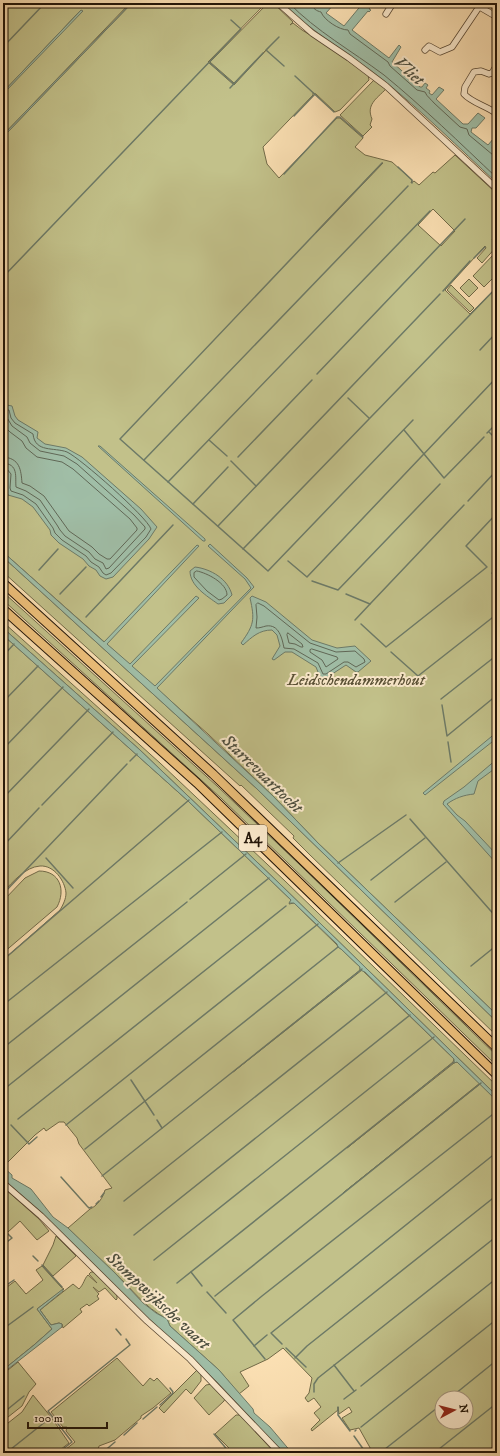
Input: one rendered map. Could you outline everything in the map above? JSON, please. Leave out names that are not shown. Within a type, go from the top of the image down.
[{"type":"highway","name":"A4","points":[[3,584],[213,774],[497,1048]]},
{"type":"highway","name":"A4","points":[[3,609],[197,783],[497,1075]]},
{"type":"street","points":[[278,3],[312,33],[349,58],[386,86],[497,188]]},
{"type":"street","points":[[386,14],[394,3]]},
{"type":"street","points":[[473,3],[497,17]]},
{"type":"street","points":[[425,50],[429,46],[440,52],[452,47],[479,7]]},
{"type":"street","points":[[497,65],[492,73],[489,74],[481,71],[474,72],[465,87],[464,94],[468,99],[481,104],[497,114]]},
{"type":"street","points":[[3,1182],[41,1216],[147,1321],[190,1359],[280,1453]]},
{"type":"green space","name":"Leidschendammerhout","points":[[3,3],[266,3],[208,62],[234,85],[270,46],[234,83],[210,62],[268,3],[273,3],[293,22],[290,25],[293,23],[323,43],[368,75],[369,80],[340,110],[335,112],[316,94],[313,93],[313,95],[263,147],[267,164],[279,178],[337,118],[340,118],[363,138],[355,147],[365,155],[392,162],[412,180],[411,183],[414,181],[419,185],[455,155],[497,194],[497,234],[492,239],[494,242],[497,236],[497,246],[482,263],[477,258],[486,248],[485,246],[445,290],[470,314],[497,287],[497,1015],[318,843],[273,796],[208,734],[3,552],[3,137],[130,5],[129,4],[3,135],[3,94],[81,10],[3,92]],"holes":[[[383,163],[316,233],[316,232]],[[433,209],[455,231],[441,246],[418,225]]]},
{"type":"green space","points":[[374,80],[386,89],[371,106],[370,114],[372,119],[370,125],[372,127],[363,136],[340,115]]},
{"type":"green space","points":[[495,253],[497,255],[497,274],[484,287],[473,276]]},
{"type":"green space","points":[[469,279],[478,288],[469,297],[460,288]]},
{"type":"green space","points":[[451,285],[474,308],[470,312],[447,290]]},
{"type":"green space","points":[[3,557],[256,788],[497,1022],[497,1036],[310,855],[293,838],[294,836],[241,785],[240,786],[3,572]]},
{"type":"green space","points":[[3,592],[217,786],[300,865],[497,1056],[497,1066],[221,798],[3,600]]},
{"type":"green space","points":[[3,622],[160,763],[285,881],[497,1086],[497,1096],[140,750],[3,628]]},
{"type":"green space","points":[[3,635],[187,800],[291,900],[289,904],[294,903],[360,967],[360,970],[233,1072],[362,970],[454,1059],[453,1062],[347,1148],[454,1063],[457,1062],[480,1083],[343,1193],[480,1084],[497,1101],[497,1453],[373,1453],[359,1428],[350,1430],[342,1418],[352,1412],[349,1407],[339,1414],[338,1407],[338,1410],[312,1431],[311,1429],[320,1420],[314,1413],[321,1407],[314,1398],[308,1402],[305,1398],[309,1393],[312,1378],[283,1348],[268,1359],[240,1372],[249,1386],[239,1394],[219,1370],[170,1326],[167,1319],[151,1309],[68,1228],[97,1204],[103,1196],[105,1190],[112,1188],[64,1122],[59,1122],[46,1131],[44,1128],[3,1167],[3,960],[60,910],[66,893],[58,875],[50,868],[45,866],[29,869],[3,892]]},
{"type":"green space","points":[[39,871],[52,874],[56,878],[61,888],[60,901],[57,907],[3,953],[3,901],[25,878]]},
{"type":"green space","points":[[3,1187],[39,1219],[49,1231],[37,1240],[20,1221],[8,1232],[3,1228]]},
{"type":"green space","points":[[56,1236],[76,1256],[53,1276],[43,1265]]},
{"type":"green space","points":[[42,1266],[64,1289],[37,1309],[52,1329],[3,1370],[3,1290],[15,1281],[26,1294],[43,1280],[36,1270]]},
{"type":"green space","points":[[94,1272],[117,1295],[117,1299],[116,1300],[105,1288],[99,1292],[93,1287],[99,1294],[97,1296],[99,1299],[89,1306],[87,1304],[80,1309],[82,1312],[63,1328],[62,1324],[59,1323],[51,1325],[40,1310],[73,1284],[79,1289],[88,1275],[97,1283],[89,1274]]},
{"type":"green space","points":[[117,1358],[143,1386],[150,1378],[154,1381],[157,1378],[171,1393],[141,1416],[141,1418],[115,1440],[99,1446],[97,1453],[61,1453],[75,1442],[66,1431],[67,1427],[63,1427],[51,1412]]},
{"type":"green space","points":[[18,1362],[36,1384],[29,1392],[22,1406],[3,1421],[3,1374]]},
{"type":"green space","points":[[197,1370],[201,1374],[201,1381],[191,1394],[186,1389],[164,1413],[159,1408]]},
{"type":"green space","points":[[212,1384],[225,1398],[224,1401],[209,1415],[194,1398],[206,1385]]},
{"type":"green space","points":[[33,1395],[69,1443],[56,1453],[3,1453],[3,1427],[22,1412]]},
{"type":"green space","points":[[236,1415],[240,1415],[275,1453],[234,1453],[215,1434]]},
{"type":"water","points":[[283,3],[314,3],[319,7],[325,3],[335,3],[326,13],[344,26],[363,3],[374,3],[369,9],[371,10],[369,12],[368,11],[352,30],[389,58],[399,45],[401,47],[392,62],[420,87],[422,87],[425,83],[428,85],[426,88],[432,95],[439,87],[444,90],[436,99],[463,124],[468,124],[478,113],[485,118],[476,128],[472,128],[471,132],[488,145],[494,138],[497,141],[492,148],[497,154],[497,183],[397,91],[306,24]]},
{"type":"water","points":[[130,5],[3,137],[3,135]]},
{"type":"water","points":[[81,10],[83,11],[3,94],[3,92]]},
{"type":"water","points":[[7,405],[12,406],[18,420],[38,432],[37,438],[45,444],[66,448],[82,457],[141,509],[157,527],[149,539],[113,577],[106,579],[100,576],[96,570],[89,566],[83,559],[59,543],[51,535],[50,530],[33,507],[22,499],[8,495],[5,489],[7,475],[3,471],[3,407]]},
{"type":"water","points":[[98,446],[100,446],[205,539],[205,541],[203,541]]},
{"type":"water","points":[[210,544],[247,578],[254,587],[157,688],[273,796],[318,843],[497,1015],[497,1022],[256,788],[3,557],[3,552],[104,642],[197,545],[199,546],[107,644],[130,664],[196,596],[199,598],[132,666],[155,686],[251,588],[245,579],[208,546]]},
{"type":"water","points":[[195,567],[207,570],[218,576],[227,584],[232,595],[224,603],[218,604],[209,598],[196,586],[193,581],[190,571]]},
{"type":"water","points":[[252,596],[266,602],[312,640],[337,648],[355,646],[371,661],[358,672],[346,665],[323,680],[320,677],[316,667],[292,652],[285,652],[274,660],[272,659],[280,646],[277,635],[272,630],[259,633],[243,645],[241,643],[251,627],[253,617],[250,598]]},
{"type":"water","points":[[3,628],[140,750],[281,885],[497,1096],[497,1101],[457,1062],[454,1063],[454,1059],[365,972],[360,970],[360,967],[294,903],[289,903],[291,900],[187,800],[3,635]]},
{"type":"water","points":[[497,732],[497,738],[425,795],[423,793]]},
{"type":"water","points":[[497,759],[497,767],[478,781],[474,794],[460,797],[447,804],[497,855],[497,864],[443,804],[444,801],[464,787]]},
{"type":"water","points":[[3,1167],[12,1175],[12,1178],[31,1189],[53,1217],[68,1228],[115,1273],[143,1303],[167,1319],[170,1326],[219,1370],[253,1409],[254,1413],[270,1427],[292,1453],[283,1453],[217,1382],[133,1304],[44,1215],[3,1179]]},
{"type":"water","points":[[63,1289],[63,1291],[40,1310],[51,1325],[59,1323],[62,1324],[62,1327],[3,1373],[3,1370],[52,1329],[37,1309]]},
{"type":"waterway","points":[[3,47],[45,3]]},
{"type":"waterway","points":[[3,277],[241,29],[231,20]]},
{"type":"waterway","points":[[279,37],[266,50],[284,66]]},
{"type":"waterway","points":[[230,88],[263,53]]},
{"type":"waterway","points":[[210,63],[234,84]]},
{"type":"waterway","points":[[295,76],[334,112]]},
{"type":"waterway","points":[[294,116],[315,94]]},
{"type":"waterway","points":[[284,174],[337,117],[340,117],[363,137]]},
{"type":"waterway","points":[[382,163],[120,439],[268,571],[413,420]]},
{"type":"waterway","points":[[398,167],[412,180],[412,183]]},
{"type":"waterway","points":[[144,460],[408,186]]},
{"type":"waterway","points":[[168,482],[430,211]]},
{"type":"waterway","points":[[317,374],[465,219]]},
{"type":"waterway","points":[[474,258],[485,247]]},
{"type":"waterway","points":[[443,291],[470,261]]},
{"type":"waterway","points":[[243,549],[497,287]]},
{"type":"waterway","points":[[218,526],[440,294]]},
{"type":"waterway","points":[[480,350],[497,332]]},
{"type":"waterway","points":[[288,561],[307,577],[497,377]]},
{"type":"waterway","points":[[238,457],[312,380]]},
{"type":"waterway","points":[[348,398],[369,418]]},
{"type":"waterway","points":[[487,433],[497,423]]},
{"type":"waterway","points":[[404,430],[444,478],[484,437]]},
{"type":"waterway","points":[[489,432],[497,440]]},
{"type":"waterway","points":[[209,440],[227,456]]},
{"type":"waterway","points":[[231,461],[256,486]]},
{"type":"waterway","points":[[193,504],[228,467]]},
{"type":"waterway","points":[[468,501],[497,470]]},
{"type":"waterway","points":[[312,581],[338,590],[440,484]]},
{"type":"waterway","points":[[370,604],[464,505]]},
{"type":"waterway","points":[[361,624],[386,647],[487,567],[466,546],[497,513]]},
{"type":"waterway","points":[[86,617],[173,525]]},
{"type":"waterway","points":[[39,570],[58,549]]},
{"type":"waterway","points":[[60,594],[86,567]]},
{"type":"waterway","points":[[492,573],[497,579]]},
{"type":"waterway","points":[[346,594],[370,604],[355,620]]},
{"type":"waterway","points":[[391,652],[418,676],[497,614]]},
{"type":"waterway","points":[[3,656],[14,644]]},
{"type":"waterway","points":[[441,699],[497,655]]},
{"type":"waterway","points":[[3,702],[38,666]]},
{"type":"waterway","points":[[3,749],[63,687]]},
{"type":"waterway","points":[[442,705],[447,736],[497,695]]},
{"type":"waterway","points":[[3,798],[89,709]]},
{"type":"waterway","points":[[42,805],[113,732]]},
{"type":"waterway","points":[[448,742],[451,762]]},
{"type":"waterway","points":[[130,761],[137,754]]},
{"type":"waterway","points":[[3,894],[127,764]]},
{"type":"waterway","points":[[3,960],[189,800]]},
{"type":"waterway","points":[[3,846],[39,808]]},
{"type":"waterway","points":[[338,863],[406,815]]},
{"type":"waterway","points":[[410,819],[497,918]]},
{"type":"waterway","points":[[3,1005],[222,832]]},
{"type":"waterway","points":[[371,880],[425,838]]},
{"type":"waterway","points":[[190,899],[246,854]]},
{"type":"waterway","points":[[46,858],[73,888]]},
{"type":"waterway","points":[[395,902],[446,862]]},
{"type":"waterway","points":[[3,1090],[269,878]]},
{"type":"waterway","points":[[3,1048],[187,902]]},
{"type":"waterway","points":[[18,1119],[286,906]]},
{"type":"waterway","points":[[66,1125],[318,924]]},
{"type":"waterway","points":[[471,966],[497,945]]},
{"type":"waterway","points":[[85,1149],[338,947]]},
{"type":"waterway","points":[[102,1176],[362,969]]},
{"type":"waterway","points":[[124,1201],[387,992]]},
{"type":"waterway","points":[[134,1235],[410,1015]]},
{"type":"waterway","points":[[154,1260],[434,1037]]},
{"type":"waterway","points":[[177,1283],[454,1062]]},
{"type":"waterway","points":[[131,1080],[154,1115]]},
{"type":"waterway","points":[[215,1296],[481,1083]]},
{"type":"waterway","points":[[265,1359],[233,1320],[497,1111]]},
{"type":"waterway","points":[[157,1120],[162,1128]]},
{"type":"waterway","points":[[11,1125],[29,1144],[37,1137]]},
{"type":"waterway","points":[[282,1344],[271,1333],[497,1152]]},
{"type":"waterway","points":[[61,1177],[89,1208],[92,1207]]},
{"type":"waterway","points":[[101,1197],[104,1193]]},
{"type":"waterway","points":[[295,1358],[307,1346],[497,1195]]},
{"type":"waterway","points":[[96,1204],[99,1201]]},
{"type":"waterway","points":[[3,1229],[12,1238],[3,1245]]},
{"type":"waterway","points":[[314,1392],[314,1384],[318,1378],[497,1236]]},
{"type":"waterway","points":[[33,1256],[38,1261]]},
{"type":"waterway","points":[[42,1265],[62,1287]]},
{"type":"waterway","points":[[191,1272],[202,1286]]},
{"type":"waterway","points":[[361,1386],[497,1278]]},
{"type":"waterway","points":[[8,1284],[14,1280]]},
{"type":"waterway","points":[[3,1288],[6,1285]]},
{"type":"waterway","points":[[207,1292],[226,1313]]},
{"type":"waterway","points":[[3,1329],[33,1307]]},
{"type":"waterway","points":[[361,1427],[497,1319]]},
{"type":"waterway","points":[[116,1329],[121,1335]]},
{"type":"waterway","points":[[254,1346],[267,1335]]},
{"type":"waterway","points":[[58,1453],[72,1442],[48,1411],[130,1345],[126,1339]]},
{"type":"waterway","points":[[286,1348],[306,1367]]},
{"type":"waterway","points":[[460,1390],[497,1360]]},
{"type":"waterway","points":[[334,1365],[354,1391]]},
{"type":"waterway","points":[[160,1405],[172,1394],[173,1392],[170,1388]]},
{"type":"waterway","points":[[344,1399],[356,1390]]},
{"type":"waterway","points":[[3,1413],[24,1396]]},
{"type":"waterway","points":[[434,1453],[497,1403]]},
{"type":"waterway","points":[[143,1419],[157,1407]]},
{"type":"waterway","points":[[338,1407],[338,1415],[350,1431]]},
{"type":"waterway","points":[[380,1453],[434,1410]]},
{"type":"waterway","points":[[6,1453],[45,1422]]},
{"type":"waterway","points":[[124,1435],[137,1423]]},
{"type":"waterway","points":[[214,1434],[230,1453]]},
{"type":"waterway","points":[[354,1436],[366,1453]]},
{"type":"waterway","points":[[102,1453],[115,1442]]},
{"type":"waterway","points":[[485,1453],[497,1444]]},
{"type":"water label","name":"Vliet","points":[[409,71]]},
{"type":"water label","name":"Starrevaarttocht","points":[[262,774]]},
{"type":"water label","name":"Stompwijksche vaart","points":[[158,1301]]}]
